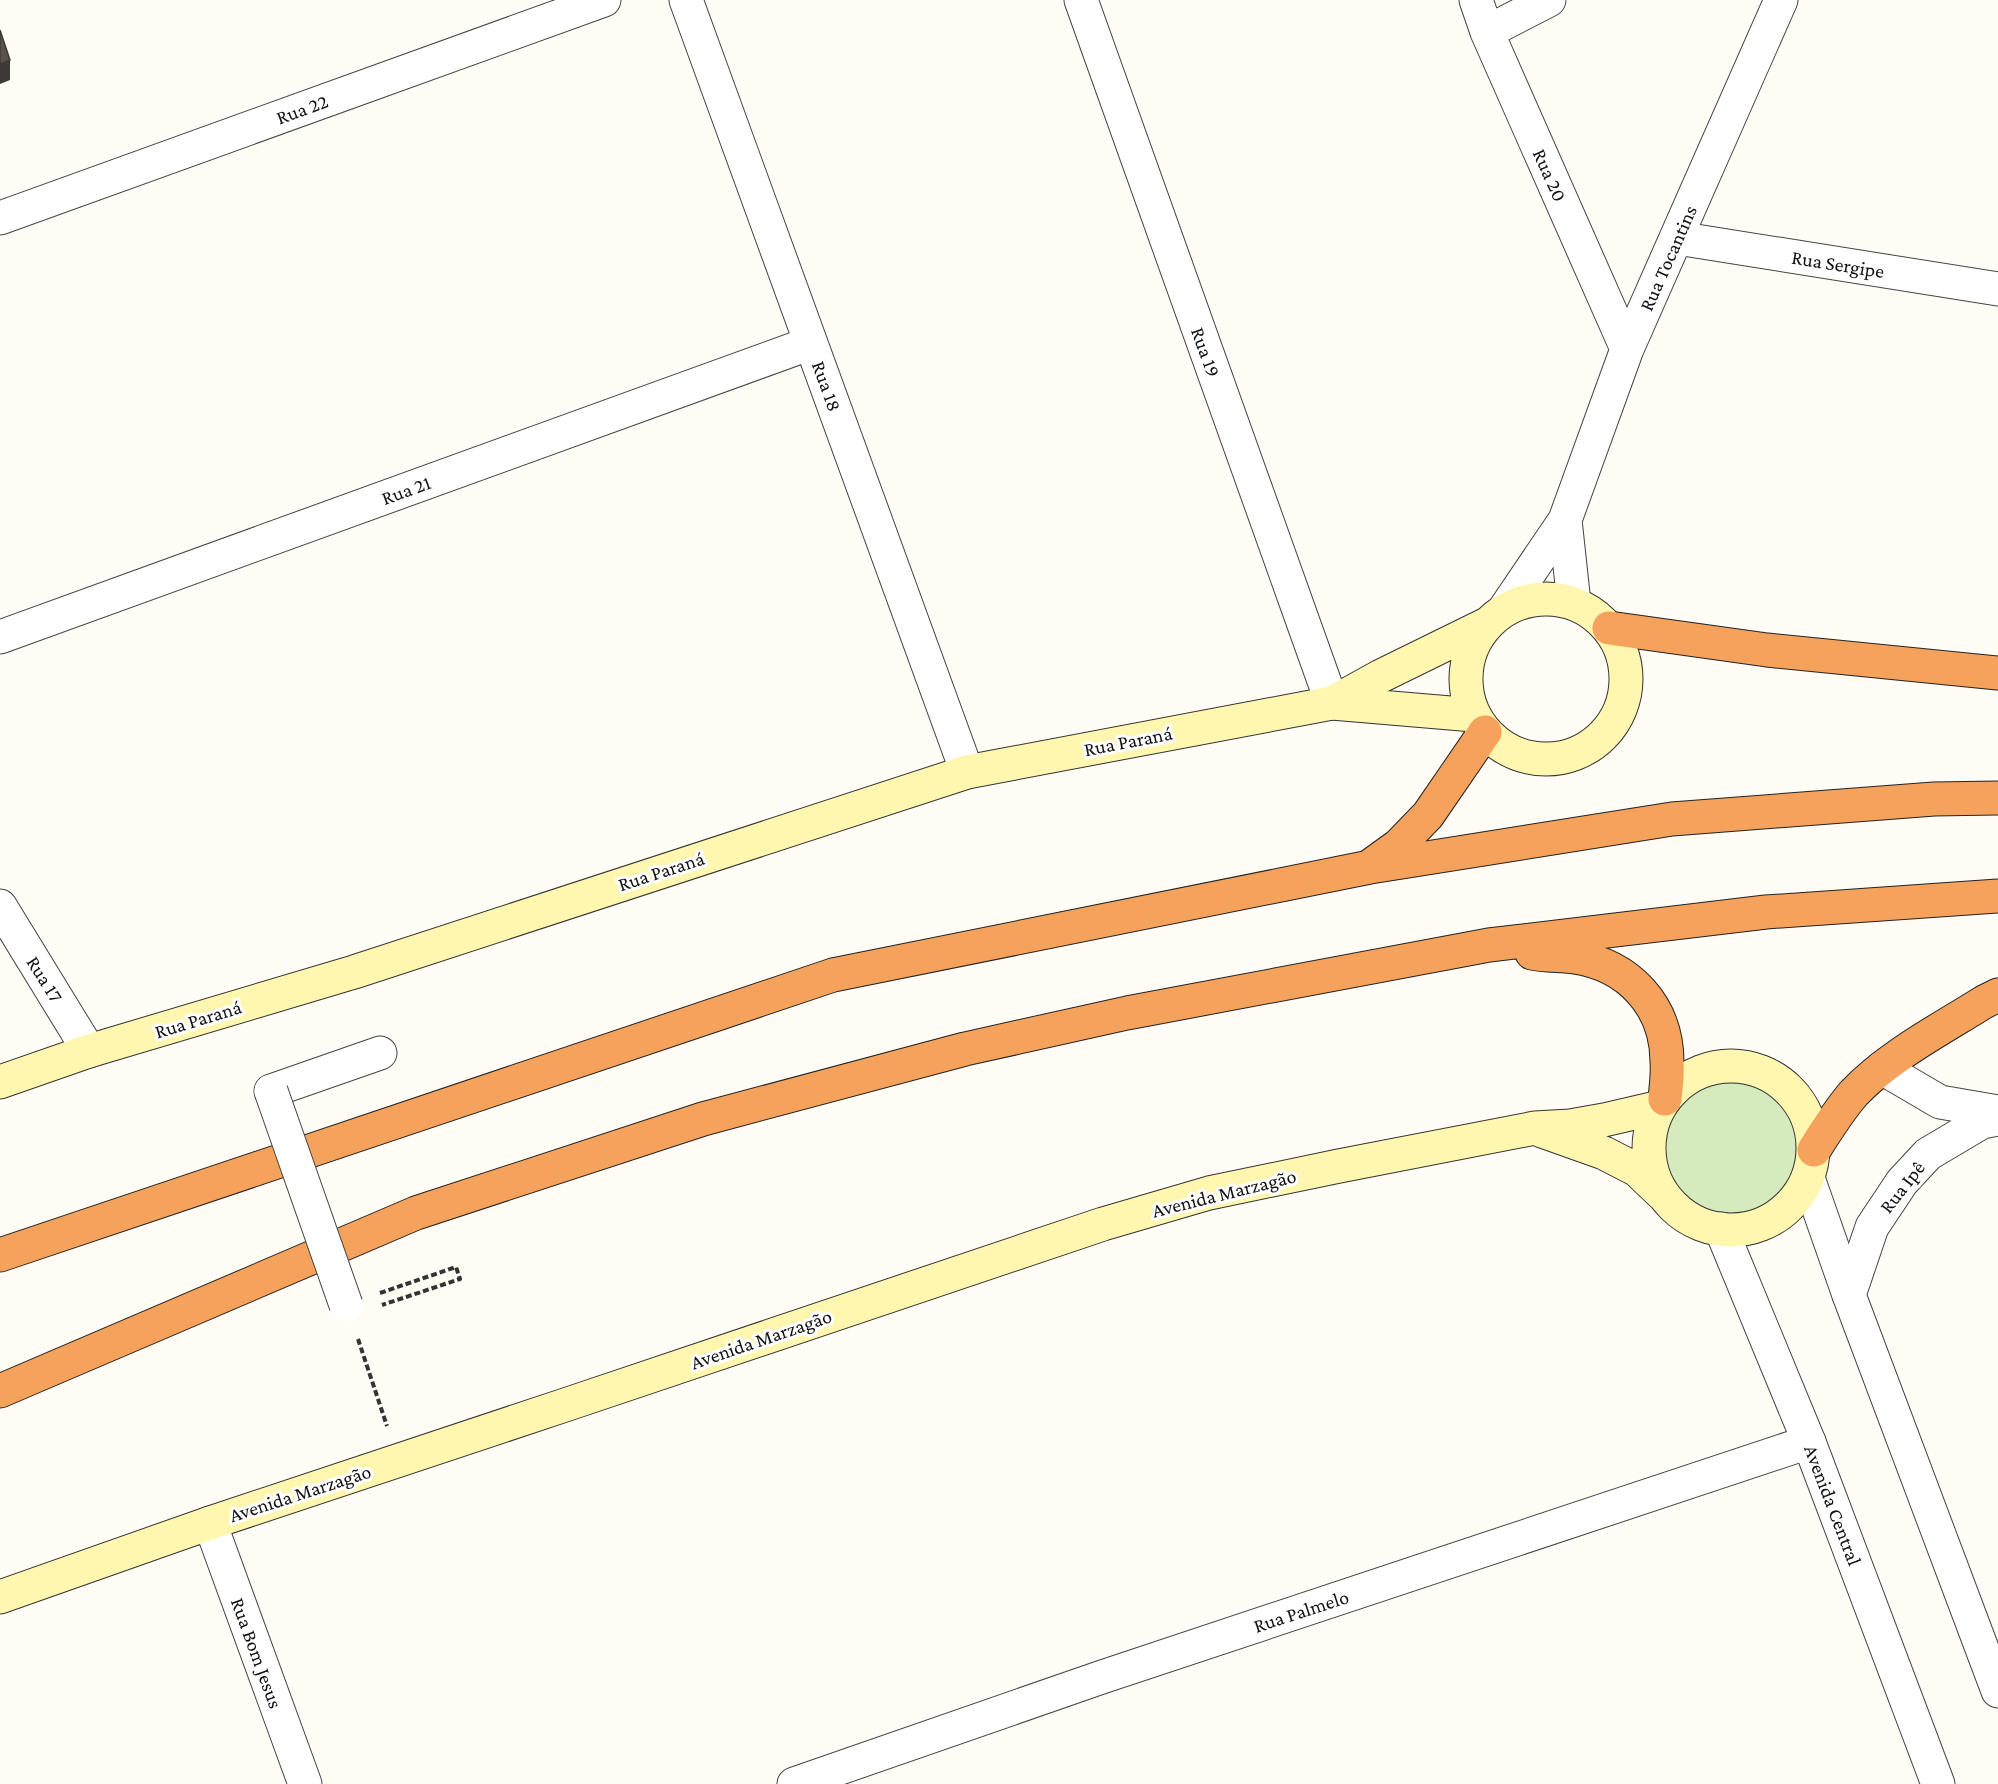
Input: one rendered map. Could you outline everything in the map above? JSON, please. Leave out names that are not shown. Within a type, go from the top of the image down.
[{"type":"highway","points":[[1609,628],[1767,650],[1998,673]]},
{"type":"highway","points":[[1370,867],[1399,844],[1428,815],[1479,723]]},
{"type":"highway","points":[[0,1255],[833,975],[1370,867],[1672,819],[1934,799],[1998,798]]},
{"type":"highway","points":[[0,1391],[416,1213],[703,1119],[965,1049],[1127,1014],[1489,945],[1766,912],[1998,896]]},
{"type":"highway","points":[[1489,945],[1549,956],[1574,957],[1604,965],[1631,981],[1648,998],[1662,1027],[1668,1060],[1663,1103]]},
{"type":"highway","points":[[1811,1164],[1854,1094],[1882,1068],[1998,995]]},
{"type":"main road","points":[[1550,599],[1574,603],[1593,614],[1609,628],[1623,652],[1628,680],[1622,707],[1608,731],[1587,749],[1561,759],[1533,759],[1507,749],[1479,723],[1466,692],[1466,668],[1473,644],[1495,617],[1526,601],[1550,599]]},
{"type":"main road","name":"Rua Paraná","points":[[1332,703],[1495,617]]},
{"type":"main road","name":"Rua Paraná","points":[[0,1082],[89,1051],[365,968],[967,771],[1332,703],[1479,723]]},
{"type":"main road","points":[[1535,1128],[1604,1153],[1637,1170],[1667,1200],[1682,1214],[1701,1224],[1721,1229],[1748,1228],[1774,1219],[1794,1202],[1811,1164],[1809,1122],[1795,1096],[1772,1077],[1744,1067],[1714,1068],[1687,1079],[1663,1103],[1651,1130],[1649,1155],[1655,1178],[1667,1200]]},
{"type":"main road","name":"Avenida Marzagão","points":[[0,1597],[210,1523],[1103,1224],[1209,1193],[1535,1128],[1570,1126],[1604,1120],[1663,1103]]},
{"type":"street","name":"Rua 22","points":[[0,218],[604,0]]},
{"type":"street","name":"Rua 18","points":[[686,0],[967,771]]},
{"type":"street","name":"Rua 19","points":[[1080,0],[1332,703]]},
{"type":"street","name":"Rua 20","points":[[1476,0],[1487,32],[1627,349]]},
{"type":"street","points":[[1487,32],[1549,0]]},
{"type":"street","name":"Rua Tocantins","points":[[1495,617],[1565,520],[1627,349],[1781,0]]},
{"type":"street","name":"Rua Sergipe","points":[[1677,238],[1998,289]]},
{"type":"street","name":"Rua 21","points":[[0,637],[811,343]]},
{"type":"street","name":"Rua Tocantins","points":[[1565,520],[1574,603]]},
{"type":"street","name":"Rua 17","points":[[0,906],[89,1051]]},
{"type":"street","points":[[359,1306],[271,1091],[380,1053]]},
{"type":"street","points":[[1882,1068],[1940,1102],[1998,1112]]},
{"type":"street","name":"Rua Ipê","points":[[1849,1295],[1872,1227],[1902,1182],[1928,1154],[1982,1122],[1998,1119]]},
{"type":"street","points":[[1811,1164],[1849,1295],[1998,1691]]},
{"type":"street","name":"Avenida Central","points":[[1721,1229],[1809,1442],[1938,1784]]},
{"type":"street","name":"Rua Palmelo","points":[[794,1784],[1102,1677],[1809,1442]]},
{"type":"street","name":"Rua Bom Jesus","points":[[210,1523],[305,1784]]},
{"type":"path","points":[[456,1267],[460,1279],[359,1306],[456,1267]]},
{"type":"path","points":[[358,1337],[399,1461]]},
{"type":"green space","points":[[1733,1081],[1759,1086],[1771,1092],[1781,1101],[1790,1111],[1796,1123],[1801,1149],[1796,1175],[1790,1187],[1781,1197],[1771,1206],[1759,1212],[1733,1217],[1707,1212],[1695,1206],[1685,1197],[1676,1187],[1670,1175],[1665,1149],[1670,1123],[1676,1111],[1685,1101],[1695,1092],[1707,1086]]},
{"type":"building","points":[[0,30],[10,60],[0,64]]}]
